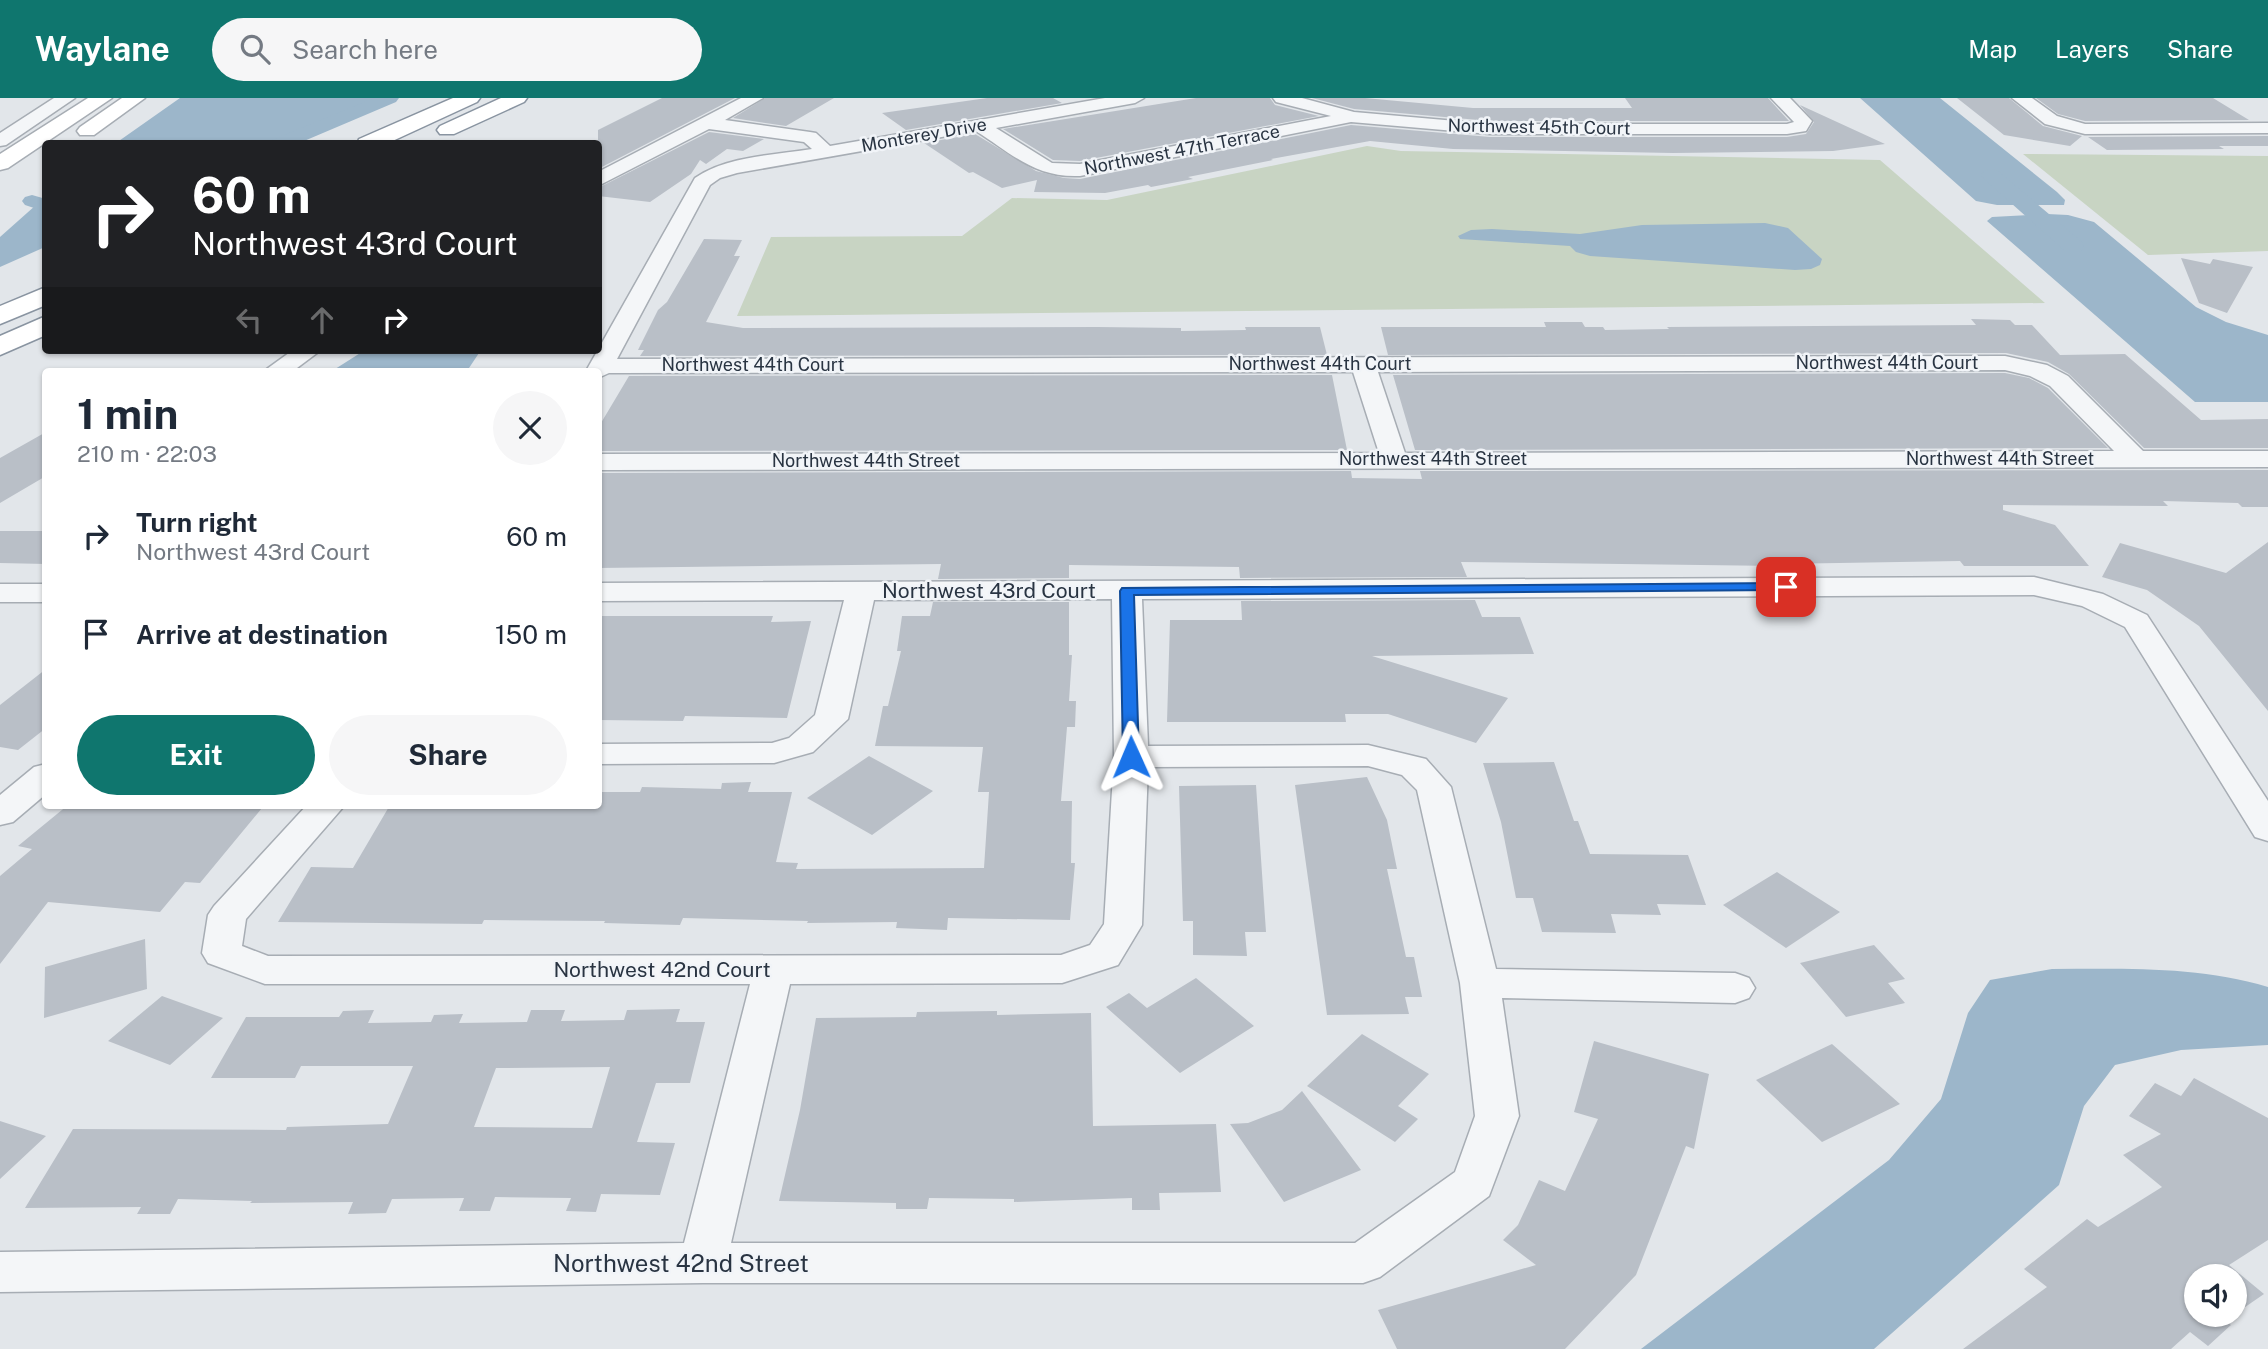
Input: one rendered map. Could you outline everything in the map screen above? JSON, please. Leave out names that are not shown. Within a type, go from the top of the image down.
[{"type":"main road","points":[[48,140],[102,98]]},
{"type":"main road","points":[[73,140],[135,98]]},
{"type":"main road","points":[[376,140],[470,98]]},
{"type":"main road","points":[[425,140],[517,98]]},
{"type":"main road","points":[[6,172],[42,144]]},
{"type":"main road","points":[[6,172],[42,159]]},
{"type":"main road","points":[[0,316],[42,297]]},
{"type":"main road","points":[[0,347],[42,326]]},
{"type":"street","points":[[0,141],[66,98]]},
{"type":"street","points":[[602,178],[754,98]]},
{"type":"street","name":"Monterey Drive","points":[[600,368],[702,182],[713,174],[1135,98]]},
{"type":"street","name":"Northwest 45th Court","points":[[1282,98],[1354,117],[1490,129],[1800,127],[1803,121],[1780,98]]},
{"type":"street","points":[[2021,98],[2051,120],[2084,129],[2268,128]]},
{"type":"street","name":"Northwest 47th Terrace","points":[[979,125],[1045,168],[1061,171],[1080,170],[1354,117]]},
{"type":"street","points":[[706,123],[810,137],[826,152]]},
{"type":"street","points":[[281,368],[303,354]]},
{"type":"street","name":"Northwest 44th Court","points":[[600,368],[2005,363],[2038,370],[2059,382],[2136,460]]},
{"type":"street","points":[[1363,364],[1394,459]]},
{"type":"street","name":"Northwest 44th Street","points":[[602,462],[2268,459]]},
{"type":"street","name":"Northwest 43rd Court","points":[[602,593],[2034,586],[2092,600],[2136,621],[2268,829]]},
{"type":"street","points":[[1127,591],[1131,757],[1368,755],[1414,767],[1434,787],[1480,983],[1735,988]]},
{"type":"street","points":[[602,754],[774,753],[802,745],[831,719],[861,592]]},
{"type":"street","points":[[0,593],[42,593]]},
{"type":"street","name":"Northwest 42nd Court","points":[[323,809],[228,915],[222,953],[265,970],[1062,969],[1104,955],[1123,925],[1131,757]]},
{"type":"street","points":[[0,814],[42,778]]},
{"type":"street","points":[[703,1263],[773,970]]},
{"type":"street","name":"Northwest 42nd Street","points":[[0,1272],[703,1263],[1363,1263],[1473,1183],[1497,1116],[1480,983]]},
{"type":"green space","points":[[1367,146],[1401,151],[1880,160],[2045,303],[737,316],[771,237],[962,236],[1012,198],[1107,200]]},
{"type":"green space","points":[[2023,154],[2268,156],[2268,251],[2148,255]]},
{"type":"water","points":[[180,98],[390,98],[286,140],[120,140]]},
{"type":"water","points":[[1860,98],[1940,98],[2057,192],[2065,200],[2064,205],[1997,205],[1976,201]]},
{"type":"water","points":[[42,200],[42,248],[0,267],[0,237]]},
{"type":"water","points":[[2068,215],[2094,222],[2196,307],[2226,322],[2268,335],[2268,402],[2195,402],[1987,221],[1992,217]]},
{"type":"water","points":[[1765,223],[1788,228],[1822,259],[1820,265],[1811,269],[1795,270],[1590,256],[1576,252],[1570,246],[1460,239],[1458,236],[1471,230],[1492,229],[1580,234],[1642,225]]},
{"type":"water","points":[[359,354],[478,354],[469,368],[337,368]]},
{"type":"water","points":[[2052,969],[2188,972],[2268,987],[2268,1045],[2181,1050],[2115,1065],[2084,1106],[2059,1185],[1874,1349],[1641,1349],[1889,1160],[1941,1099],[1968,1013],[1990,980]]},
{"type":"building","points":[[662,98],[735,98],[602,167],[602,140],[598,140],[598,130]]},
{"type":"building","points":[[765,98],[834,98],[786,126],[733,118]]},
{"type":"building","points":[[987,98],[1053,98],[1062,103],[906,130],[882,113]]},
{"type":"building","points":[[1196,98],[1270,98],[1275,105],[1319,116],[1080,161],[1053,160],[1003,129]]},
{"type":"building","points":[[1312,98],[1365,98],[1473,108],[1632,108],[1625,98],[1768,98],[1789,121],[1490,121],[1354,109]]},
{"type":"building","points":[[1957,98],[2009,98],[2043,126],[2082,136],[2070,146],[2004,135]]},
{"type":"building","points":[[2036,98],[2213,98],[2249,120],[2085,121],[2058,114]]},
{"type":"building","points":[[1800,105],[1885,144],[1833,151],[1673,153],[1453,149],[1370,141],[1188,177],[1193,179],[1105,193],[1034,192],[1037,180],[1002,188],[973,172],[969,173],[924,143],[975,134],[1036,171],[1080,179],[1351,125],[1490,137],[1787,137],[1806,134],[1814,122]]},
{"type":"building","points":[[709,132],[764,139],[743,151],[727,149],[706,164],[700,160],[691,174],[650,202],[602,196],[602,186]]},
{"type":"building","points":[[2268,136],[2268,146],[2107,150],[2088,137]]},
{"type":"building","points":[[704,239],[742,240],[734,256],[740,256],[706,322],[743,328],[1097,327],[1181,328],[1181,331],[1246,330],[1245,327],[1320,327],[1327,355],[640,356],[644,350],[638,350],[658,310],[667,302]]},
{"type":"building","points":[[2181,258],[2210,264],[2213,259],[2253,267],[2227,313],[2199,303]]},
{"type":"building","points":[[1971,319],[2010,320],[2015,325],[2032,325],[2060,355],[2125,354],[2201,420],[2268,419],[2268,448],[2144,448],[2069,374],[2048,362],[2006,353],[1388,355],[1381,327],[1546,327],[1544,322],[1582,322],[1585,327],[1603,327],[1605,330],[1669,329],[1667,327],[1976,325]]},
{"type":"building","points":[[2005,373],[2029,378],[2048,388],[2108,448],[1415,450],[1393,375]]},
{"type":"building","points":[[1332,375],[1347,450],[602,451],[602,421],[629,376]]},
{"type":"building","points":[[42,434],[42,478],[0,503],[0,458]]},
{"type":"building","points":[[2268,470],[2268,507],[2242,507],[2238,503],[2163,501],[2168,506],[2003,505],[2003,510],[2055,525],[2089,566],[1964,566],[1960,561],[1777,564],[1779,566],[1461,562],[1467,577],[1240,578],[1239,567],[1069,565],[1069,578],[938,579],[941,564],[602,568],[602,473],[1351,471],[1352,478],[1422,479],[1420,471]]},
{"type":"building","points":[[0,531],[42,531],[42,564],[0,563]]},
{"type":"building","points":[[2268,542],[2268,711],[2199,626],[2147,590],[2102,577],[2120,543],[2226,573]]},
{"type":"building","points":[[1475,600],[1482,617],[1520,617],[1534,654],[1372,656],[1508,698],[1476,743],[1388,714],[1345,714],[1346,722],[1167,722],[1170,620],[1242,620],[1241,601]]},
{"type":"building","points":[[933,602],[1069,602],[1069,655],[1072,655],[1069,701],[1076,701],[1075,727],[1067,727],[1061,801],[1072,801],[1071,863],[1075,863],[1070,920],[948,918],[947,930],[896,928],[897,922],[807,923],[808,921],[683,918],[680,925],[484,920],[482,924],[278,922],[311,867],[353,868],[388,809],[602,809],[602,792],[640,792],[642,787],[721,789],[722,783],[751,782],[748,792],[792,792],[776,862],[798,863],[796,869],[984,868],[989,792],[978,792],[983,747],[875,746],[883,706],[888,706],[901,651],[897,651],[902,616],[930,616]]},
{"type":"building","points":[[602,616],[773,616],[771,622],[811,621],[787,718],[685,716],[683,721],[602,720]]},
{"type":"building","points":[[42,672],[42,731],[18,750],[0,747],[0,705]]},
{"type":"building","points":[[869,756],[933,791],[872,835],[807,798]]},
{"type":"building","points":[[1554,762],[1574,821],[1578,821],[1590,854],[1688,855],[1706,905],[1657,904],[1661,915],[1611,914],[1616,933],[1542,932],[1533,898],[1516,898],[1501,822],[1483,763]]},
{"type":"building","points":[[1367,777],[1387,820],[1397,869],[1387,869],[1406,957],[1414,957],[1422,997],[1405,997],[1409,1014],[1327,1015],[1295,785]]},
{"type":"building","points":[[1256,785],[1266,932],[1245,932],[1247,956],[1193,955],[1193,921],[1183,921],[1179,786]]},
{"type":"building","points":[[63,809],[261,809],[200,883],[185,882],[160,912],[48,902],[0,964],[0,876],[32,849],[18,846]]},
{"type":"building","points":[[1777,872],[1840,912],[1786,948],[1723,905]]},
{"type":"building","points":[[145,939],[147,989],[44,1018],[45,967]]},
{"type":"building","points":[[1874,945],[1905,979],[1888,983],[1905,1003],[1846,1017],[1800,963]]},
{"type":"building","points":[[1196,978],[1254,1026],[1180,1073],[1106,1007],[1129,993],[1147,1008]]},
{"type":"building","points":[[162,996],[223,1018],[170,1065],[108,1041]]},
{"type":"building","points":[[680,1009],[676,1022],[705,1022],[690,1083],[656,1083],[637,1142],[675,1143],[660,1195],[601,1194],[596,1212],[566,1211],[571,1198],[495,1197],[490,1211],[459,1211],[464,1198],[392,1199],[386,1213],[348,1214],[353,1202],[250,1203],[252,1201],[178,1199],[170,1214],[137,1214],[141,1207],[25,1208],[73,1129],[286,1130],[287,1127],[388,1124],[413,1066],[301,1066],[295,1078],[211,1078],[246,1017],[339,1017],[343,1011],[374,1010],[368,1023],[431,1022],[434,1015],[463,1014],[459,1023],[527,1022],[531,1010],[565,1010],[561,1021],[624,1020],[627,1010]],"holes":[[[610,1067],[592,1128],[474,1127],[496,1068]]]},
{"type":"building","points":[[997,1011],[997,1015],[1091,1013],[1093,1126],[1216,1124],[1221,1192],[1159,1193],[1160,1210],[1132,1210],[1132,1198],[1014,1202],[1014,1199],[929,1198],[927,1209],[896,1209],[896,1203],[779,1201],[800,1110],[816,1018],[916,1017],[917,1012]]},
{"type":"building","points":[[1362,1034],[1429,1074],[1398,1106],[1418,1119],[1395,1142],[1307,1086]]},
{"type":"building","points":[[1594,1041],[1709,1074],[1694,1149],[1686,1146],[1636,1275],[1565,1349],[1397,1349],[1378,1310],[1536,1265],[1503,1240],[1518,1225],[1539,1180],[1565,1191],[1598,1119],[1574,1112]]},
{"type":"building","points":[[1832,1044],[1900,1104],[1822,1142],[1756,1080]]},
{"type":"building","points":[[2194,1078],[2268,1118],[2268,1240],[2231,1264],[2184,1264],[2184,1327],[2229,1327],[2208,1346],[2190,1332],[2171,1349],[1963,1349],[2047,1287],[2024,1269],[2087,1219],[2098,1227],[2162,1187],[2123,1155],[2161,1134],[2129,1116],[2155,1083],[2181,1096]]},
{"type":"building","points":[[1302,1091],[1361,1170],[1284,1202],[1230,1124],[1248,1123],[1282,1110]]},
{"type":"building","points":[[0,1121],[46,1136],[0,1179]]},
{"type":"building","points":[[2247,1280],[2264,1294],[2247,1306]]},
{"type":"waterway","points":[[289,140],[390,98]]},
{"type":"waterway","points":[[1991,175],[2073,246]]},
{"type":"waterway","points":[[32,201],[42,205]]},
{"type":"route","points":[[1131,757],[1127,591],[1786,587]]}]
